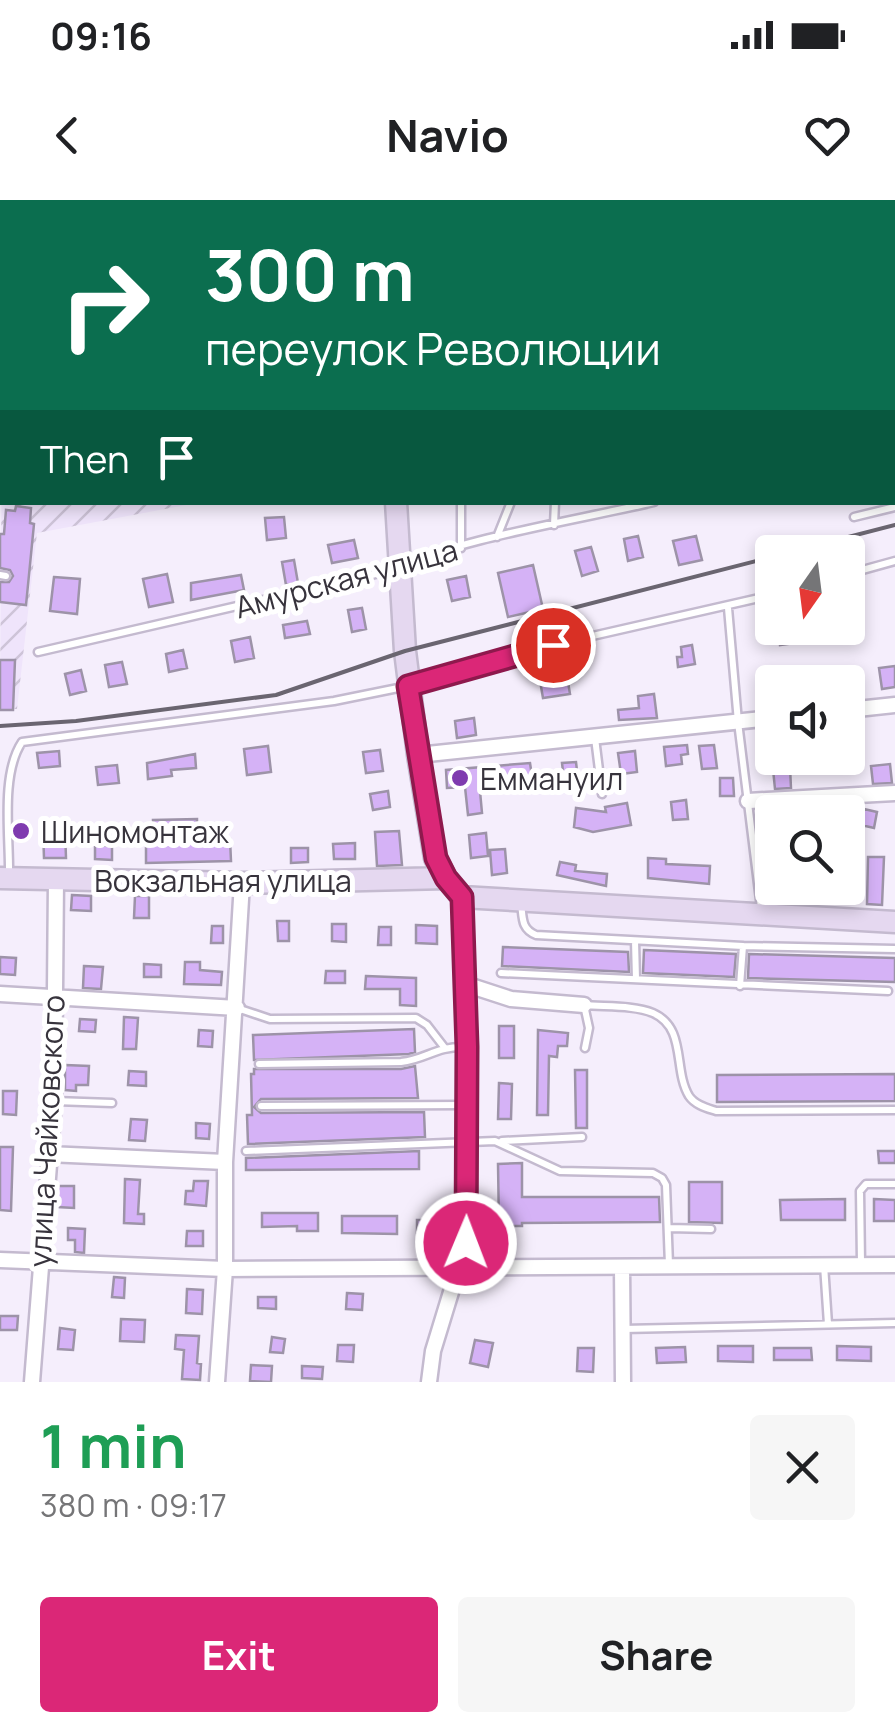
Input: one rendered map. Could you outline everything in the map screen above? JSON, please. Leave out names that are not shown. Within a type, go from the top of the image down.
[{"type":"main road","points":[[396,505],[408,686],[418,755],[436,858],[462,897],[895,922]]},
{"type":"main road","name":"Вокзальная улица","points":[[5,878],[242,883],[446,878]]},
{"type":"street","points":[[865,708],[895,705]]},
{"type":"street","points":[[418,755],[755,720]]},
{"type":"street","points":[[748,801],[895,793]]},
{"type":"street","name":"улица Чайковского","points":[[32,1382],[54,1100],[56,880]]},
{"type":"street","points":[[217,1382],[225,1269],[225,1162],[242,883]]},
{"type":"street","points":[[428,1382],[432,1352],[466,1243],[467,1047],[462,897]]},
{"type":"street","points":[[465,984],[512,999],[584,1005]]},
{"type":"street","points":[[0,994],[237,1008]]},
{"type":"street","points":[[48,1154],[225,1162]]},
{"type":"street","points":[[0,1260],[225,1269],[895,1265]]},
{"type":"street","points":[[622,1267],[623,1382]]},
{"type":"lane","points":[[460,548],[461,505]]},
{"type":"lane","points":[[496,538],[510,505]]},
{"type":"lane","points":[[554,526],[555,505]]},
{"type":"lane","name":"Амурская улица","points":[[38,652],[362,578],[496,538],[642,505]]},
{"type":"lane","points":[[854,517],[895,508]]},
{"type":"lane","points":[[865,569],[895,561]]},
{"type":"lane","points":[[5,878],[4,825],[10,772],[14,753],[22,742],[334,701],[408,686],[553,645],[755,600]]},
{"type":"lane","points":[[728,608],[762,914]]},
{"type":"lane","points":[[595,737],[602,794]]},
{"type":"lane","points":[[522,902],[523,925],[536,936],[895,949]]},
{"type":"lane","points":[[636,940],[636,979]]},
{"type":"lane","points":[[740,986],[742,946]]},
{"type":"lane","points":[[501,973],[888,991]]},
{"type":"lane","points":[[585,1048],[589,1028],[584,1005],[650,1011],[666,1020],[674,1035],[689,1096],[700,1106],[716,1111],[895,1110]]},
{"type":"lane","points":[[237,1008],[270,1018],[416,1018],[427,1024],[444,1046]]},
{"type":"lane","points":[[259,1064],[414,1060],[444,1046],[467,1047]]},
{"type":"lane","points":[[54,1100],[112,1103]]},
{"type":"lane","points":[[260,1106],[467,1106]]},
{"type":"lane","points":[[246,1151],[582,1137]]},
{"type":"lane","points":[[496,1141],[570,1172],[653,1173],[662,1178],[669,1228],[668,1266]]},
{"type":"lane","points":[[861,1265],[860,1190],[866,1184],[895,1184]]},
{"type":"lane","points":[[669,1228],[711,1229]]},
{"type":"lane","points":[[824,1264],[828,1324]]},
{"type":"lane","points":[[622,1329],[895,1323]]},
{"type":"shaded area","points":[[1,505],[186,505],[37,533],[17,709],[0,709]]},
{"type":"building","points":[[16,506],[31,508],[30,523],[34,524],[26,605],[0,602],[0,582],[9,582],[13,576],[10,570],[0,568],[0,534],[4,534],[6,510],[15,511]]},
{"type":"building","points":[[284,517],[286,538],[267,540],[265,518]]},
{"type":"building","points":[[638,536],[643,557],[628,561],[624,539]]},
{"type":"building","points":[[696,536],[702,560],[679,565],[673,541]]},
{"type":"building","points":[[354,540],[358,558],[332,563],[328,545]]},
{"type":"building","points":[[591,547],[598,571],[582,576],[575,551]]},
{"type":"building","points":[[294,560],[298,583],[286,585],[282,562]]},
{"type":"building","points":[[533,565],[543,609],[508,617],[498,573]]},
{"type":"building","points":[[167,574],[173,602],[149,607],[143,579]]},
{"type":"building","points":[[241,575],[244,590],[191,600],[191,583]]},
{"type":"building","points":[[466,576],[470,597],[452,601],[447,580]]},
{"type":"building","points":[[54,577],[80,579],[77,614],[50,611]]},
{"type":"building","points":[[362,608],[366,629],[352,632],[348,610]]},
{"type":"building","points":[[307,621],[310,634],[285,638],[283,625]]},
{"type":"building","points":[[250,637],[254,658],[235,662],[231,641]]},
{"type":"building","points":[[692,645],[695,664],[678,667],[681,647]]},
{"type":"building","points":[[183,650],[187,668],[169,672],[166,654]]},
{"type":"building","points":[[0,660],[15,660],[13,710],[0,710]]},
{"type":"building","points":[[122,662],[127,684],[109,687],[105,665]]},
{"type":"building","points":[[895,666],[895,687],[882,689],[879,668]]},
{"type":"building","points":[[81,670],[86,691],[70,695],[65,674]]},
{"type":"building","points":[[553,672],[555,684],[568,682],[570,694],[543,698],[539,675]]},
{"type":"building","points":[[654,694],[657,718],[619,720],[618,710],[639,708],[638,696]]},
{"type":"building","points":[[474,718],[476,735],[457,738],[455,721]]},
{"type":"building","points":[[687,745],[688,754],[681,755],[682,764],[666,766],[664,747]]},
{"type":"building","points":[[714,745],[717,768],[702,769],[699,746]]},
{"type":"building","points":[[268,746],[271,772],[247,775],[244,749]]},
{"type":"building","points":[[380,750],[383,771],[366,773],[363,752]]},
{"type":"building","points":[[59,751],[60,766],[39,768],[37,753]]},
{"type":"building","points":[[635,751],[637,772],[621,774],[618,753]]},
{"type":"building","points":[[195,754],[196,768],[171,770],[172,776],[148,779],[147,763]]},
{"type":"building","points":[[576,762],[578,779],[564,780],[562,763]]},
{"type":"building","points":[[530,763],[532,776],[506,780],[506,789],[480,791],[482,813],[468,815],[465,787],[447,788],[446,770]]},
{"type":"building","points":[[890,764],[892,783],[873,784],[871,766]]},
{"type":"building","points":[[117,765],[119,783],[98,785],[96,767]]},
{"type":"building","points":[[774,775],[790,775],[791,788],[775,789]]},
{"type":"building","points":[[720,778],[733,778],[734,796],[720,796]]},
{"type":"building","points":[[388,791],[390,807],[373,810],[370,794]]},
{"type":"building","points":[[686,800],[688,819],[673,820],[671,802]]},
{"type":"building","points":[[627,803],[631,825],[593,832],[574,827],[576,808],[606,812],[605,807]]},
{"type":"building","points":[[865,809],[877,812],[874,828],[865,826]]},
{"type":"building","points":[[197,819],[197,840],[230,839],[231,861],[146,863],[146,844],[154,844],[153,820]]},
{"type":"building","points":[[65,828],[66,858],[44,858],[43,829]]},
{"type":"building","points":[[399,831],[402,865],[377,866],[375,832]]},
{"type":"building","points":[[486,833],[488,856],[471,858],[469,835]]},
{"type":"building","points":[[355,843],[355,859],[334,859],[333,844]]},
{"type":"building","points":[[95,845],[112,846],[112,860],[95,859]]},
{"type":"building","points":[[291,848],[308,848],[308,862],[291,863]]},
{"type":"building","points":[[505,849],[507,873],[492,875],[490,850]]},
{"type":"building","points":[[868,857],[884,857],[882,905],[867,904]]},
{"type":"building","points":[[648,858],[666,859],[666,864],[710,866],[709,884],[648,878]]},
{"type":"building","points":[[560,862],[576,865],[575,871],[607,874],[606,886],[557,875]]},
{"type":"building","points":[[72,895],[91,896],[91,911],[71,910]]},
{"type":"building","points":[[135,896],[149,896],[149,918],[134,918]]},
{"type":"building","points":[[277,921],[289,921],[289,941],[278,941]]},
{"type":"building","points":[[332,924],[346,924],[346,942],[332,941]]},
{"type":"building","points":[[416,925],[437,926],[437,944],[416,943]]},
{"type":"building","points":[[212,926],[223,926],[223,943],[211,943]]},
{"type":"building","points":[[379,927],[391,927],[391,945],[378,945]]},
{"type":"building","points":[[503,947],[628,952],[629,972],[502,966]]},
{"type":"building","points":[[644,950],[736,954],[734,977],[643,973]]},
{"type":"building","points":[[749,954],[895,958],[895,982],[748,978]]},
{"type":"building","points":[[0,957],[16,958],[15,975],[0,974]]},
{"type":"building","points":[[185,962],[200,962],[200,970],[222,972],[221,985],[184,984]]},
{"type":"building","points":[[144,964],[161,965],[161,977],[144,977]]},
{"type":"building","points":[[84,966],[103,967],[101,989],[83,988]]},
{"type":"building","points":[[326,971],[345,971],[345,983],[325,983]]},
{"type":"building","points":[[366,976],[416,978],[416,1006],[400,1005],[400,989],[365,989]]},
{"type":"building","points":[[124,1017],[138,1018],[136,1049],[123,1049]]},
{"type":"building","points":[[80,1019],[96,1020],[95,1032],[79,1031]]},
{"type":"building","points":[[499,1026],[514,1026],[514,1058],[499,1058]]},
{"type":"building","points":[[414,1029],[415,1052],[409,1054],[254,1060],[253,1035]]},
{"type":"building","points":[[199,1030],[213,1031],[212,1047],[198,1046]]},
{"type":"building","points":[[538,1030],[568,1033],[567,1046],[558,1046],[557,1057],[549,1056],[548,1115],[537,1115]]},
{"type":"building","points":[[65,1065],[89,1066],[88,1085],[76,1085],[76,1091],[65,1090]]},
{"type":"building","points":[[415,1066],[418,1098],[261,1099],[254,1107],[261,1113],[424,1112],[425,1137],[248,1144],[247,1115],[252,1115],[254,1069]]},
{"type":"building","points":[[575,1070],[587,1070],[587,1128],[576,1128]]},
{"type":"building","points":[[129,1071],[146,1072],[146,1086],[128,1085]]},
{"type":"building","points":[[895,1074],[895,1101],[717,1102],[717,1075]]},
{"type":"building","points":[[499,1083],[512,1084],[511,1119],[498,1119]]},
{"type":"building","points":[[3,1091],[17,1091],[16,1115],[3,1114]]},
{"type":"building","points":[[131,1119],[147,1120],[145,1141],[129,1140]]},
{"type":"building","points":[[196,1123],[210,1124],[209,1139],[196,1138]]},
{"type":"building","points":[[0,1147],[13,1147],[11,1211],[0,1210]]},
{"type":"building","points":[[419,1151],[419,1169],[246,1170],[246,1158]]},
{"type":"building","points":[[878,1151],[895,1151],[895,1163],[879,1163]]},
{"type":"building","points":[[522,1163],[522,1197],[659,1197],[660,1222],[499,1226],[498,1164]]},
{"type":"building","points":[[125,1179],[140,1180],[138,1214],[144,1214],[144,1224],[124,1223]]},
{"type":"building","points":[[194,1181],[208,1181],[206,1206],[185,1204],[186,1191],[193,1191]]},
{"type":"building","points":[[689,1182],[722,1182],[722,1223],[689,1222]]},
{"type":"building","points":[[58,1186],[74,1186],[74,1208],[57,1207]]},
{"type":"building","points":[[845,1199],[845,1220],[781,1220],[780,1200]]},
{"type":"building","points":[[874,1199],[895,1200],[895,1221],[874,1221]]},
{"type":"building","points":[[262,1213],[318,1213],[318,1231],[297,1231],[297,1226],[262,1227]]},
{"type":"building","points":[[342,1216],[397,1216],[397,1234],[342,1233]]},
{"type":"building","points":[[417,1220],[442,1220],[441,1234],[417,1233]]},
{"type":"building","points":[[68,1228],[85,1229],[84,1253],[75,1252],[75,1240],[68,1240]]},
{"type":"building","points":[[187,1231],[203,1231],[203,1246],[186,1246]]},
{"type":"building","points":[[114,1277],[125,1278],[124,1298],[112,1297]]},
{"type":"building","points":[[187,1289],[203,1290],[202,1314],[186,1313]]},
{"type":"building","points":[[347,1293],[363,1294],[362,1310],[346,1309]]},
{"type":"building","points":[[258,1297],[276,1297],[276,1309],[258,1308]]},
{"type":"building","points":[[0,1316],[18,1316],[17,1330],[0,1330]]},
{"type":"building","points":[[121,1319],[145,1320],[144,1342],[120,1341]]},
{"type":"building","points":[[60,1328],[75,1330],[73,1350],[58,1349]]},
{"type":"building","points":[[176,1335],[199,1336],[200,1380],[182,1379],[184,1350],[175,1349]]},
{"type":"building","points":[[272,1337],[285,1339],[283,1353],[270,1352]]},
{"type":"building","points":[[475,1340],[493,1343],[488,1367],[470,1363]]},
{"type":"building","points":[[338,1345],[354,1345],[353,1362],[337,1361]]},
{"type":"building","points":[[718,1346],[753,1346],[753,1362],[718,1361]]},
{"type":"building","points":[[837,1346],[871,1347],[871,1361],[837,1360]]},
{"type":"building","points":[[685,1347],[686,1362],[657,1363],[656,1348]]},
{"type":"building","points":[[578,1348],[594,1348],[593,1372],[577,1371]]},
{"type":"building","points":[[774,1348],[811,1348],[812,1360],[774,1360]]},
{"type":"building","points":[[251,1365],[272,1366],[271,1382],[250,1381]]},
{"type":"building","points":[[302,1366],[323,1367],[322,1379],[302,1378]]},
{"type":"railway","points":[[856,535],[895,525]]},
{"type":"railway","points":[[0,726],[76,721],[276,695],[405,651],[755,561]]},
{"type":"place","name":"Еммануил","points":[[460,778]]},
{"type":"place","name":"Шиномонтаж","points":[[21,831]]},
{"type":"route","points":[[466,1243],[467,1047],[462,897],[436,858],[408,686],[553,645]]}]
